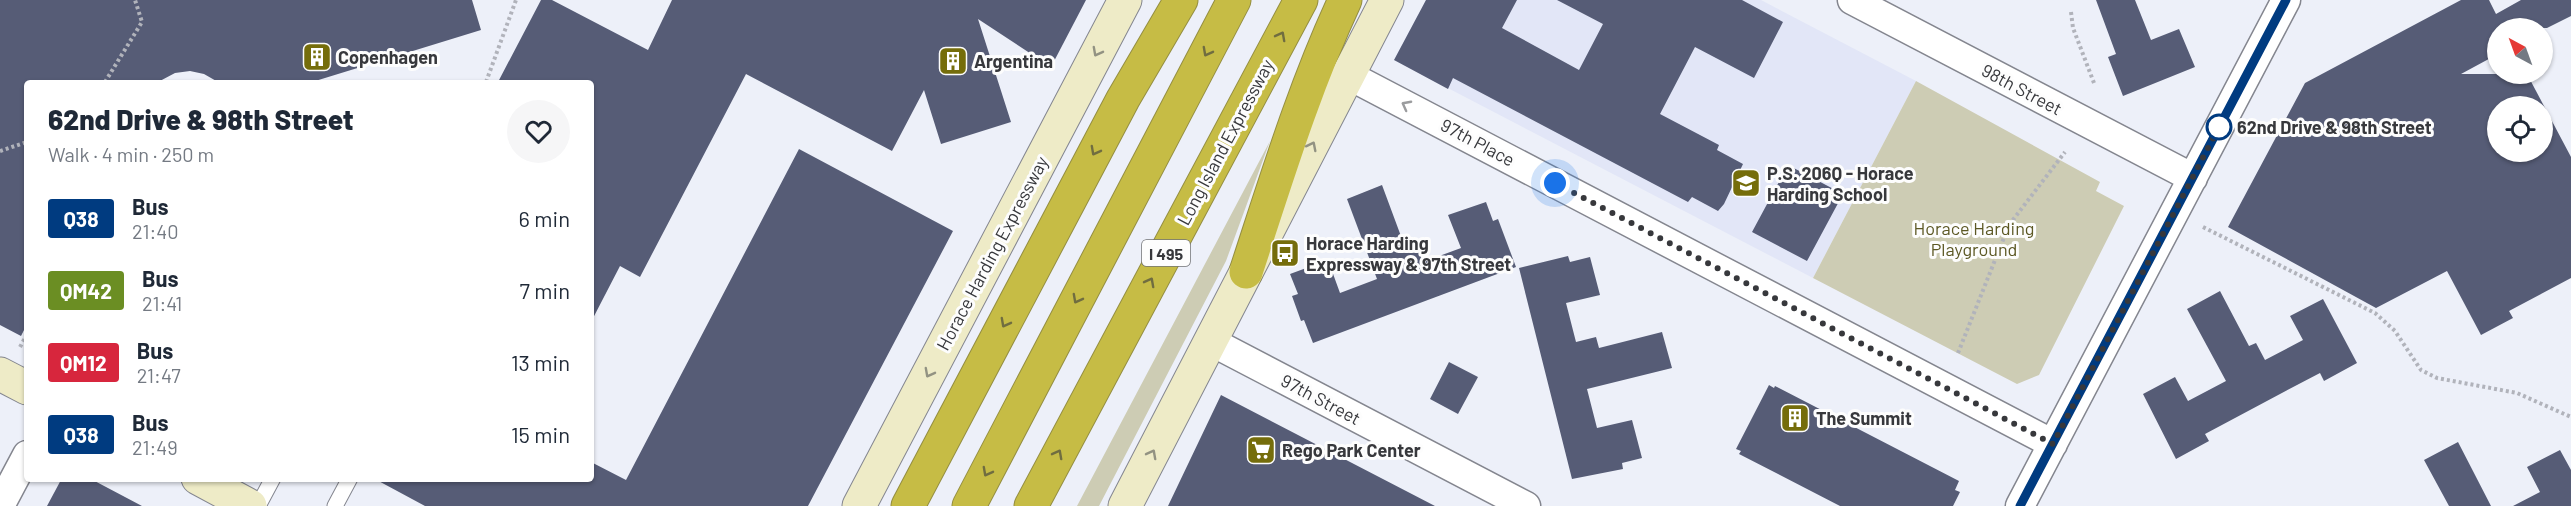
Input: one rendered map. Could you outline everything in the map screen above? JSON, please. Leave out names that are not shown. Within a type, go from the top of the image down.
[{"type":"highway","points":[[1123,99],[1167,0]]},
{"type":"highway","points":[[908,506],[1123,99],[1181,0]]},
{"type":"highway","points":[[969,506],[1234,0]]},
{"type":"highway","name":"Long Island Expressway","points":[[1031,506],[1300,0]]},
{"type":"highway","points":[[1246,272],[1292,134],[1323,50],[1345,0]]},
{"type":"main road","name":"Horace Harding Expressway","points":[[860,506],[1125,0]]},
{"type":"main road","points":[[1125,506],[1388,0]]},
{"type":"main road","points":[[0,374],[24,386]]},
{"type":"main road","points":[[205,482],[250,506]]},
{"type":"street","name":"98th Street","points":[[1852,0],[2193,178]]},
{"type":"street","points":[[2020,506],[2286,0]]},
{"type":"street","name":"97th Place","points":[[1348,75],[2053,444]]},
{"type":"street","name":"97th Street","points":[[1212,342],[1526,506]]},
{"type":"street","points":[[0,506],[24,461]]},
{"type":"lane","points":[[258,506],[271,482]]},
{"type":"lane","points":[[335,506],[348,482]]},
{"type":"path","points":[[106,80],[142,22],[135,0]]},
{"type":"path","points":[[487,80],[516,0]]},
{"type":"path","points":[[2071,12],[2073,28],[2094,83]]},
{"type":"path","points":[[0,151],[24,143]]},
{"type":"path","points":[[1958,353],[2009,225],[2065,152]]},
{"type":"path","points":[[2203,227],[2375,313],[2395,331],[2421,370],[2437,378],[2517,393],[2571,417]]},
{"type":"path","points":[[21,347],[24,340]]},
{"type":"shaded area","name":"P.S. 206Q - Horace Harding School","points":[[1426,0],[1761,0],[1916,81],[1813,278],[1394,60]]},
{"type":"green space","name":"Horace Harding Playground","points":[[1916,81],[2100,182],[2096,191],[2124,206],[2039,375],[2017,384],[1813,278]]},
{"type":"green space","points":[[1270,141],[1226,261],[1099,506],[1077,506]]},
{"type":"building","points":[[0,0],[472,0],[481,30],[318,80],[214,80],[204,74],[190,71],[175,73],[162,80],[24,80],[24,330],[21,336],[0,325]]},
{"type":"building","points":[[541,0],[552,0],[648,50],[672,0],[1086,0],[1051,67],[978,19],[1011,122],[941,144],[924,90],[892,151],[746,74],[640,277],[620,266],[594,316],[594,80],[499,80]]},
{"type":"building","points":[[1426,0],[1517,0],[1502,28],[1579,70],[1603,24],[1557,0],[1742,0],[1783,22],[1754,78],[1695,47],[1660,114],[1719,145],[1717,150],[1743,164],[1724,204],[1718,211],[1692,197],[1688,202],[1453,78],[1448,89],[1394,60]]},
{"type":"building","points":[[2096,0],[2135,0],[2151,40],[2179,29],[2195,67],[2123,96],[2108,57],[2116,54]]},
{"type":"building","points":[[2461,0],[2489,0],[2496,14],[2521,0],[2571,0],[2571,16],[2553,25],[2553,18],[2487,18],[2487,60],[2461,74],[2487,74],[2487,84],[2532,84],[2539,96],[2487,96],[2487,162],[2553,162],[2553,123],[2571,157],[2571,278],[2509,311],[2513,318],[2481,335],[2447,271],[2376,308],[2228,227],[2305,83]]},
{"type":"building","points":[[799,149],[953,231],[808,506],[425,506],[380,482],[594,482],[594,464],[626,480]]},
{"type":"building","points":[[1788,165],[1843,194],[1807,261],[1752,232]]},
{"type":"building","points":[[1382,185],[1405,247],[1416,242],[1423,262],[1461,248],[1448,215],[1486,202],[1493,221],[1498,219],[1516,267],[1313,343],[1304,320],[1301,321],[1292,296],[1298,294],[1290,274],[1328,260],[1340,293],[1377,279],[1347,199]]},
{"type":"building","points":[[1568,256],[1570,262],[1590,257],[1600,295],[1566,303],[1576,342],[1596,337],[1599,348],[1662,332],[1672,368],[1587,389],[1597,428],[1632,420],[1642,458],[1622,463],[1623,469],[1572,479],[1519,268]]},
{"type":"building","points":[[2220,291],[2249,346],[2256,343],[2265,360],[2303,340],[2290,316],[2323,299],[2357,363],[2324,381],[2320,373],[2297,385],[2205,434],[2209,441],[2176,459],[2143,394],[2175,377],[2188,401],[2226,381],[2187,309]]},
{"type":"building","points":[[1449,362],[1478,377],[1458,414],[1430,399]]},
{"type":"building","name":"The Summit","points":[[1769,385],[1774,388],[1775,386],[1959,481],[1955,490],[1960,492],[1953,506],[1840,506],[1739,454],[1741,451],[1736,449]]},
{"type":"building","name":"Rego Park Center","points":[[1221,395],[1435,506],[1168,506]]},
{"type":"building","points":[[2458,442],[2491,506],[2449,506],[2424,460]]},
{"type":"building","points":[[2560,450],[2571,470],[2571,506],[2513,506],[2540,492],[2527,467]]},
{"type":"building","points":[[60,482],[97,482],[142,506],[47,506]]},
{"type":"bus line","name":"Q38","points":[[2020,506],[2286,0]]},
{"type":"place","name":"Copenhagen","points":[[317,57]]},
{"type":"place","name":"Argentina","points":[[953,61]]},
{"type":"place","name":"62nd Drive & 98th Street","points":[[2219,127]]},
{"type":"place","name":"P.S. 206Q - Horace Harding School","points":[[1746,183]]},
{"type":"place","name":"Horace Harding Expressway & 97th Street","points":[[1285,253]]},
{"type":"place","name":"The Summit","points":[[1795,418]]},
{"type":"place","name":"Rego Park Center","points":[[1261,450]]},
{"type":"route","points":[[1555,183],[2053,444],[2219,127]]}]
